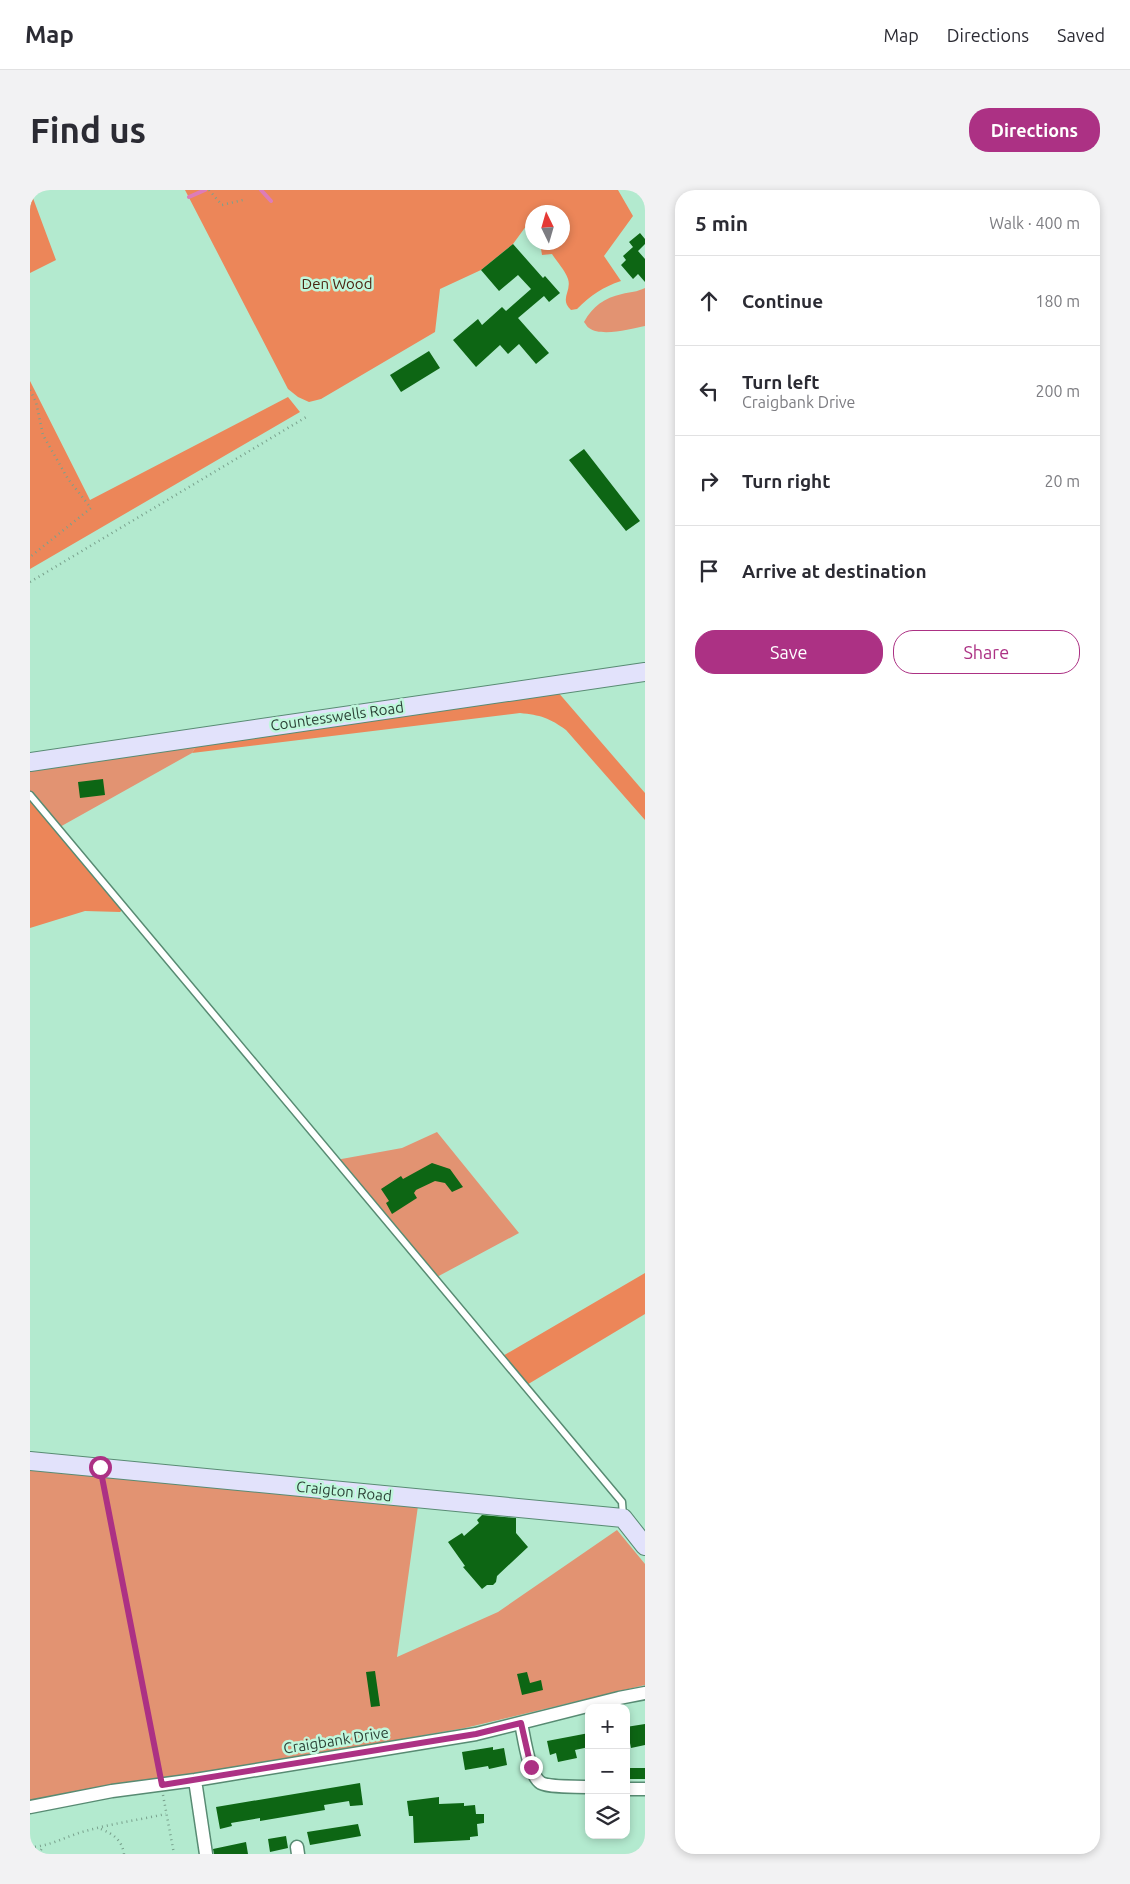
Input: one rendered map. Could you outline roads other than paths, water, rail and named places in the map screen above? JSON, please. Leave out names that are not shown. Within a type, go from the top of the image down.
[{"type":"street","name":"Countesswells Road","points":[[30,762],[645,672]]},
{"type":"street","name":"Craigton Road","points":[[30,1461],[623,1518]]},
{"type":"street","points":[[623,1518],[645,1546]]},
{"type":"street","name":"Craigbank Drive","points":[[30,1807],[112,1792],[476,1734],[645,1693]]},
{"type":"street","points":[[521,1723],[531,1767],[534,1776],[541,1783],[585,1787]]},
{"type":"street","points":[[195,1780],[206,1854]]},
{"type":"street","points":[[630,1789],[645,1789]]},
{"type":"lane","points":[[30,795],[622,1502],[623,1518]]},
{"type":"waterway","points":[[189,197],[205,190]]},
{"type":"waterway","points":[[261,190],[271,201]]},
{"type":"park label","name":"Den Wood","points":[[337,283]]}]
